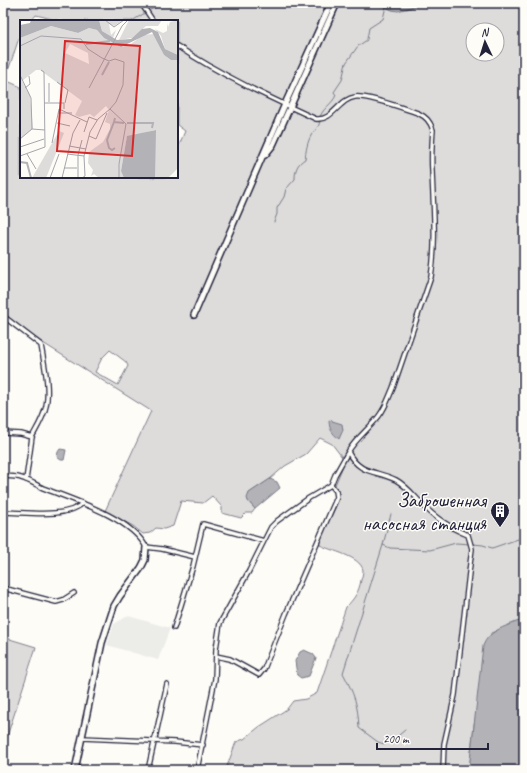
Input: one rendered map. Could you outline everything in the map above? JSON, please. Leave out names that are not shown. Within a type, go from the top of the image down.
[{"type":"street","points":[[141,3],[152,20]]},
{"type":"street","points":[[194,315],[330,3]]},
{"type":"street","points":[[260,162],[273,145],[337,3]]},
{"type":"street","points":[[178,47],[227,77],[316,119],[324,119],[350,98],[361,97],[418,113],[428,120],[433,130],[432,168],[434,202],[433,264],[431,277],[393,388],[379,416],[354,441],[331,485],[309,498],[277,521],[271,528],[220,623],[218,630],[214,690],[197,770]]},
{"type":"street","points":[[3,316],[41,345],[47,387],[45,411],[32,437],[26,480]]},
{"type":"street","points":[[3,433],[21,434],[32,437]]},
{"type":"street","points":[[348,452],[350,457],[364,470],[388,477],[405,486],[429,511],[462,533],[468,535],[472,549],[454,695],[444,744],[443,770]]},
{"type":"street","points":[[3,476],[21,477],[41,488],[83,503],[107,514],[132,531],[146,547],[143,564],[120,596],[110,618],[98,660],[75,770]]},
{"type":"street","points":[[216,656],[230,659],[259,675],[264,669],[286,614],[337,497],[336,491],[331,485]]},
{"type":"street","points":[[3,512],[55,513],[73,510],[83,503]]},
{"type":"street","points":[[174,628],[203,524],[264,541]]},
{"type":"street","points":[[146,547],[162,549],[195,557]]},
{"type":"street","points":[[3,588],[56,602],[64,600],[74,593]]},
{"type":"street","points":[[148,770],[167,684]]},
{"type":"street","points":[[82,738],[155,741],[203,745]]},
{"type":"shaded area","points":[[3,3],[377,3],[387,7],[407,9],[424,3],[524,3],[524,619],[491,633],[474,724],[469,770],[226,769],[236,742],[244,739],[259,727],[287,709],[293,701],[306,699],[317,693],[346,607],[354,598],[359,588],[363,571],[361,565],[344,554],[320,545],[320,540],[338,502],[339,492],[335,485],[345,461],[332,444],[320,438],[306,454],[285,466],[270,479],[249,493],[248,501],[255,509],[252,513],[246,513],[241,518],[222,513],[222,507],[212,496],[203,503],[181,501],[173,526],[164,529],[156,528],[150,533],[143,534],[133,526],[105,511],[151,411],[43,343],[3,315]],"holes":[[[110,350],[126,362],[128,366],[118,385],[95,372],[102,358]]]},
{"type":"shaded area","points":[[377,3],[424,3],[398,11],[392,10]]},
{"type":"shaded area","points":[[329,420],[342,424],[343,430],[339,439],[331,431]]},
{"type":"shaded area","points":[[60,449],[66,450],[64,460],[57,457]]},
{"type":"shaded area","points":[[270,479],[277,482],[280,488],[255,509],[248,501],[247,498],[249,493]]},
{"type":"shaded area","points":[[128,616],[170,628],[158,660],[107,645],[114,624]]},
{"type":"shaded area","points":[[524,619],[524,770],[469,770],[483,646],[486,640],[494,632]]},
{"type":"shaded area","points":[[3,637],[36,647],[3,749]]},
{"type":"shaded area","points":[[304,650],[313,654],[316,658],[309,676],[301,678],[297,675],[295,661],[300,652]]},
{"type":"waterway","points":[[150,10],[162,5],[174,3]]},
{"type":"waterway","points":[[367,39],[369,28],[383,19],[386,6]]},
{"type":"waterway","points":[[134,20],[145,13]]},
{"type":"waterway","points":[[320,118],[322,112],[336,95],[334,92],[342,80],[346,63],[358,46],[367,40]]},
{"type":"waterway","points":[[274,222],[277,214],[277,208],[284,197],[286,189],[295,179],[298,165],[305,159],[309,140],[320,121]]},
{"type":"waterway","points":[[391,514],[383,545],[390,548],[430,550],[456,543],[470,544]]},
{"type":"waterway","points":[[473,544],[492,548],[524,537]]},
{"type":"waterway","points":[[383,545],[343,673],[355,699],[359,728],[378,742],[384,744],[393,740],[405,730]]},
{"type":"place","name":"Заброшенная насосная станция","points":[[500,528]]}]
